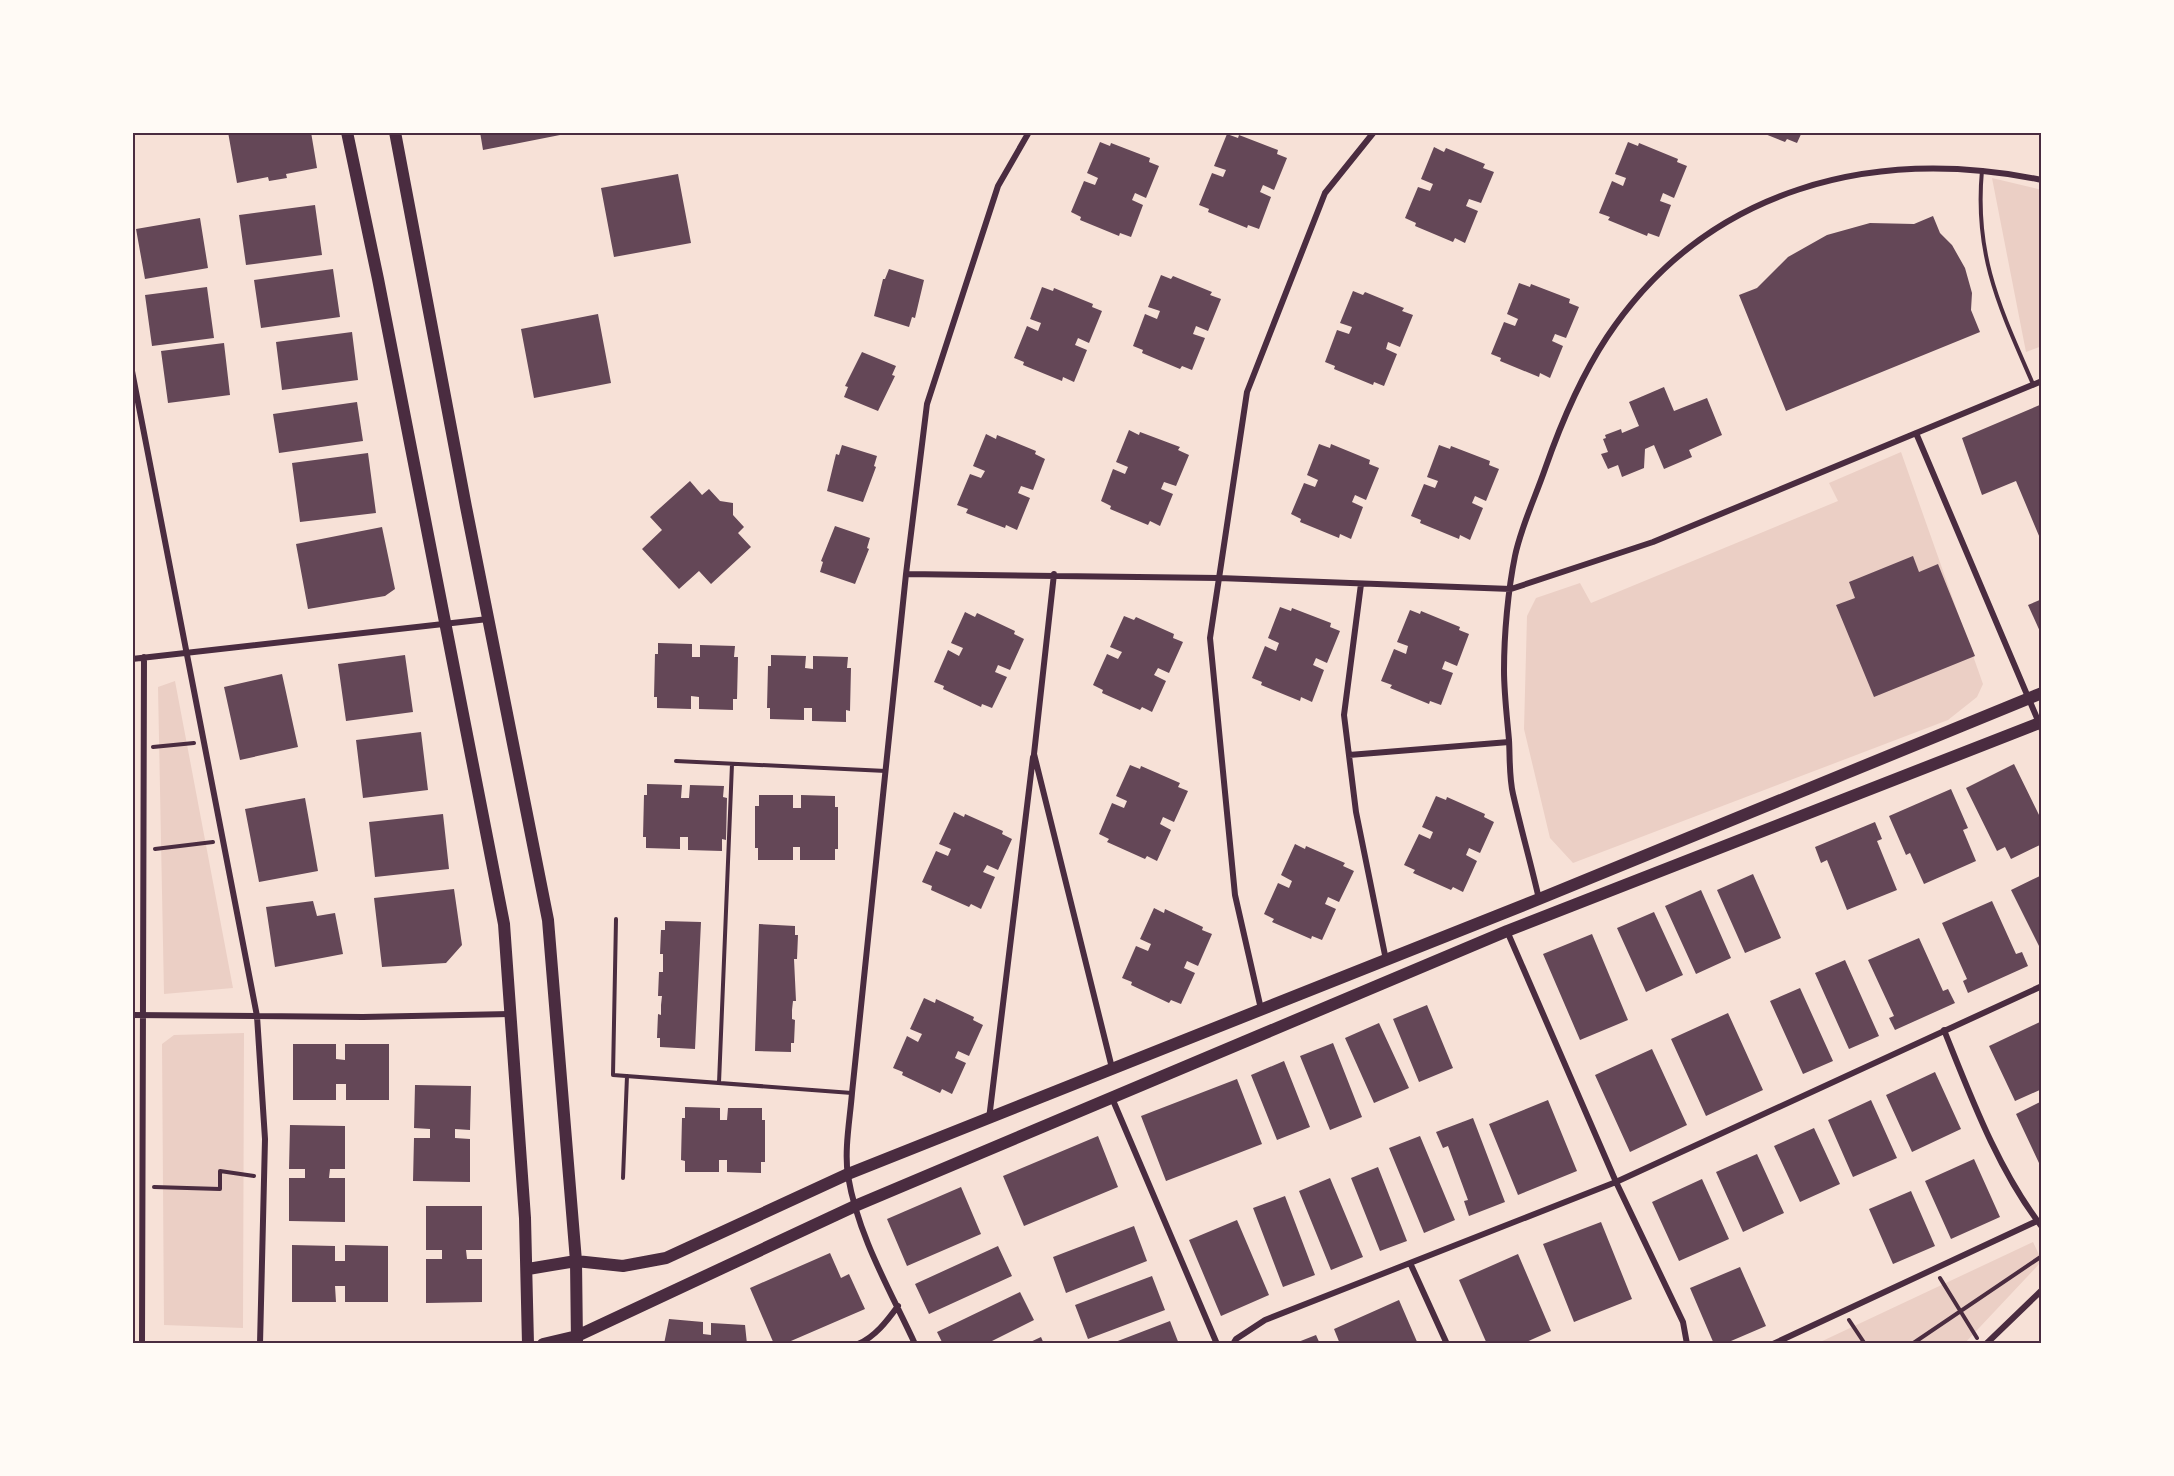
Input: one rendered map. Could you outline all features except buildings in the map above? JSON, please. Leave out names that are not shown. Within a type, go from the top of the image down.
[{"type":"main road","points":[[347,132],[504,924],[528,1269],[528,1344]]},
{"type":"main road","points":[[395,132],[548,920],[576,1261],[577,1340]]},
{"type":"main road","points":[[528,1269],[576,1261],[623,1266],[666,1258],[848,1174],[1539,899],[2042,693]]},
{"type":"main road","points":[[543,1344],[577,1340],[855,1206],[1507,931],[2041,725]]},
{"type":"street","points":[[915,1344],[867,1244],[855,1206],[848,1174],[852,1093],[906,574],[927,404],[998,186],[1029,132]]},
{"type":"street","points":[[1261,1009],[1234,896],[1210,638],[1247,392],[1325,193],[1374,132]]},
{"type":"street","points":[[1539,899],[1512,791],[1504,669],[1515,556],[1557,436],[1578,386],[1608,336],[1643,291],[1676,259],[1718,228],[1760,205],[1810,185],[1862,173],[1898,168],[1982,170],[2042,180]]},
{"type":"street","points":[[132,371],[257,1016],[265,1139],[260,1344]]},
{"type":"street","points":[[906,574],[1054,574],[1220,578],[1511,589],[1653,542],[2042,381]]},
{"type":"street","points":[[1916,433],[2041,725]]},
{"type":"street","points":[[989,1119],[1054,574]]},
{"type":"street","points":[[1361,584],[1344,715],[1356,812],[1386,960]]},
{"type":"street","points":[[132,659],[446,626],[488,619]]},
{"type":"street","points":[[142,1344],[144,657]]},
{"type":"street","points":[[1349,755],[1509,742]]},
{"type":"street","points":[[1034,754],[1112,1069]]},
{"type":"street","points":[[1507,931],[1616,1182],[1683,1322],[1687,1344]]},
{"type":"street","points":[[1233,1344],[1236,1339],[1265,1320],[1411,1265],[1616,1182],[2042,986]]},
{"type":"street","points":[[132,1016],[510,1014]]},
{"type":"street","points":[[1773,1344],[1935,1269],[2040,1224],[2028,1210],[1978,1115],[1944,1030]]},
{"type":"street","points":[[1112,1098],[1217,1344]]},
{"type":"street","points":[[1411,1265],[1447,1344]]},
{"type":"street","points":[[1983,1344],[2042,1290]]},
{"type":"street","points":[[858,1344],[866,1341],[886,1323],[898,1306]]},
{"type":"lane","points":[[1982,170],[1980,219],[1986,264],[2000,307],[2033,384]]},
{"type":"lane","points":[[676,761],[887,771]]},
{"type":"lane","points":[[719,1083],[732,764]]},
{"type":"lane","points":[[616,919],[613,1075],[852,1093]]},
{"type":"lane","points":[[623,1178],[627,1076]]},
{"type":"path","points":[[143,747],[204,742]]},
{"type":"path","points":[[143,850],[223,841]]},
{"type":"path","points":[[142,1186],[220,1189],[220,1172],[264,1177]]},
{"type":"path","points":[[1912,1344],[2042,1256]]},
{"type":"path","points":[[1935,1269],[1983,1344]]},
{"type":"path","points":[[1843,1311],[1865,1344]]},
{"type":"shaded area","points":[[1992,178],[2042,190],[2042,346],[2026,352]]},
{"type":"shaded area","points":[[1901,452],[1983,684],[1977,697],[1948,720],[1573,863],[1550,838],[1524,729],[1527,616],[1536,598],[1580,583],[1591,603],[1838,501],[1829,483]]},
{"type":"shaded area","points":[[175,681],[233,988],[164,994],[158,687]]},
{"type":"shaded area","points":[[244,1033],[243,1328],[164,1325],[162,1044],[174,1035]]},
{"type":"shaded area","points":[[2033,1242],[2042,1261],[1964,1344],[1816,1344]]}]
